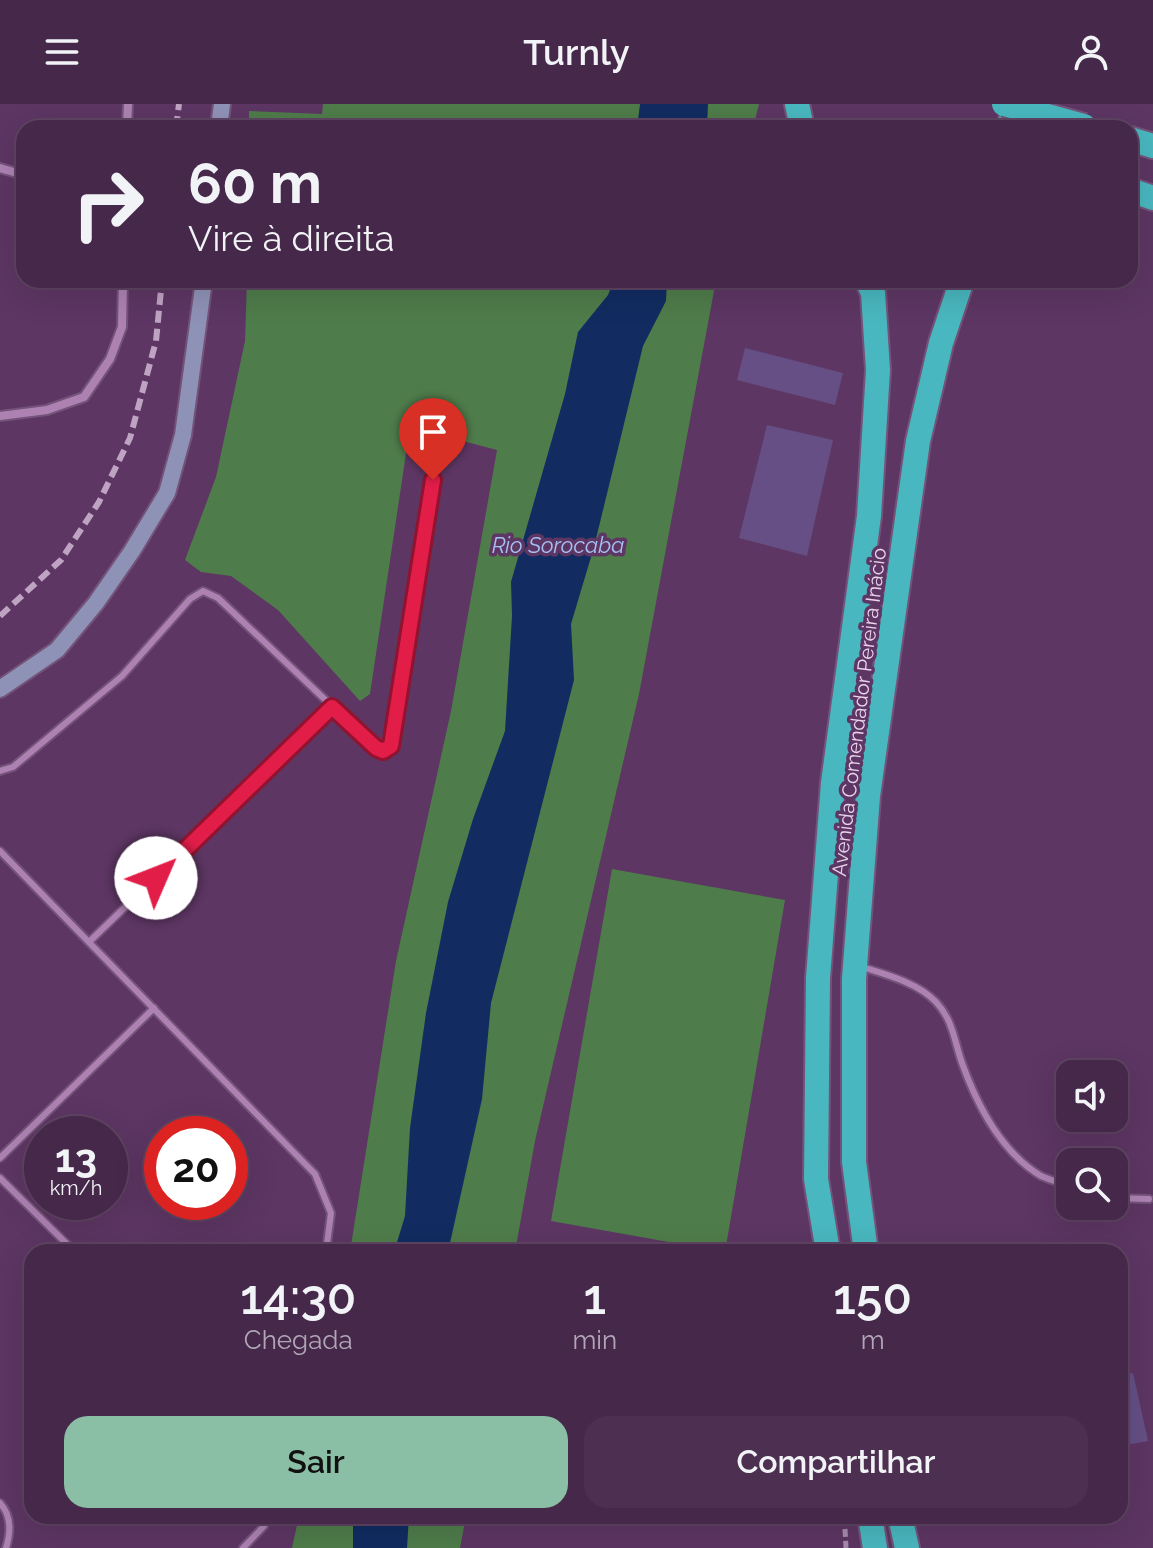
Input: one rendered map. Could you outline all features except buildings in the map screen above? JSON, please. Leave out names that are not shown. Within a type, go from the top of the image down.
[{"type":"highway","points":[[1004,104],[1062,120]]},
{"type":"highway","name":"Avenida Comendador Pereira Inácio","points":[[827,1244],[816,1179],[818,978],[833,783],[869,516],[878,370],[871,288]]},
{"type":"highway","name":"Avenida Comendador Pereira Inácio","points":[[865,1244],[854,1162],[855,965],[868,796],[918,441],[941,343],[959,288]]},
{"type":"highway","points":[[871,1524],[875,1548]]},
{"type":"highway","points":[[902,1524],[907,1548]]},
{"type":"main road","points":[[0,689],[57,650],[96,603],[167,493],[183,435],[203,288]]},
{"type":"street","points":[[0,416],[47,410],[84,397],[110,359],[122,327],[123,288]]},
{"type":"lane","points":[[0,771],[13,767],[122,676],[190,599],[203,591],[218,598],[376,748],[383,751],[391,746],[433,480]]},
{"type":"lane","points":[[89,942],[332,707]]},
{"type":"lane","points":[[0,851],[315,1174],[331,1213],[327,1244]]},
{"type":"lane","points":[[855,965],[899,979],[934,1000],[950,1021],[961,1061],[996,1133],[1018,1159],[1043,1177],[1056,1181]]},
{"type":"lane","points":[[0,1158],[154,1008]]},
{"type":"lane","points":[[0,1178],[67,1244]]},
{"type":"lane","points":[[1128,1198],[1149,1199]]},
{"type":"lane","points":[[0,1503],[7,1511],[11,1532],[6,1548]]},
{"type":"lane","points":[[243,1548],[265,1524]]},
{"type":"green space","points":[[323,104],[759,104],[755,120],[249,120],[249,111],[322,114]]},
{"type":"green space","points":[[247,288],[715,288],[639,694],[535,1141],[516,1244],[351,1244],[396,961],[451,711],[497,450],[410,427],[370,694],[360,701],[278,610],[231,576],[201,572],[185,560],[216,477],[245,341]]},
{"type":"green space","points":[[612,869],[785,900],[726,1244],[680,1244],[551,1221]]},
{"type":"green space","points":[[297,1524],[464,1524],[460,1548],[292,1548]]},
{"type":"water","points":[[640,104],[708,104],[707,120],[638,120]]},
{"type":"water","name":"Rio Sorocaba","points":[[611,288],[667,288],[666,301],[643,346],[594,547],[571,624],[574,680],[491,1003],[482,1099],[450,1244],[396,1244],[405,1216],[410,1128],[426,1013],[448,902],[473,819],[505,731],[511,582],[565,394],[578,332]]},
{"type":"water","points":[[353,1524],[408,1524],[407,1548],[353,1548]]},
{"type":"railway","points":[[177,120],[179,104]]},
{"type":"railway","points":[[0,616],[61,560],[99,502],[130,438],[156,341],[161,288]]},
{"type":"route","points":[[156,878],[332,707],[376,748],[383,751],[391,746],[433,480]]}]
